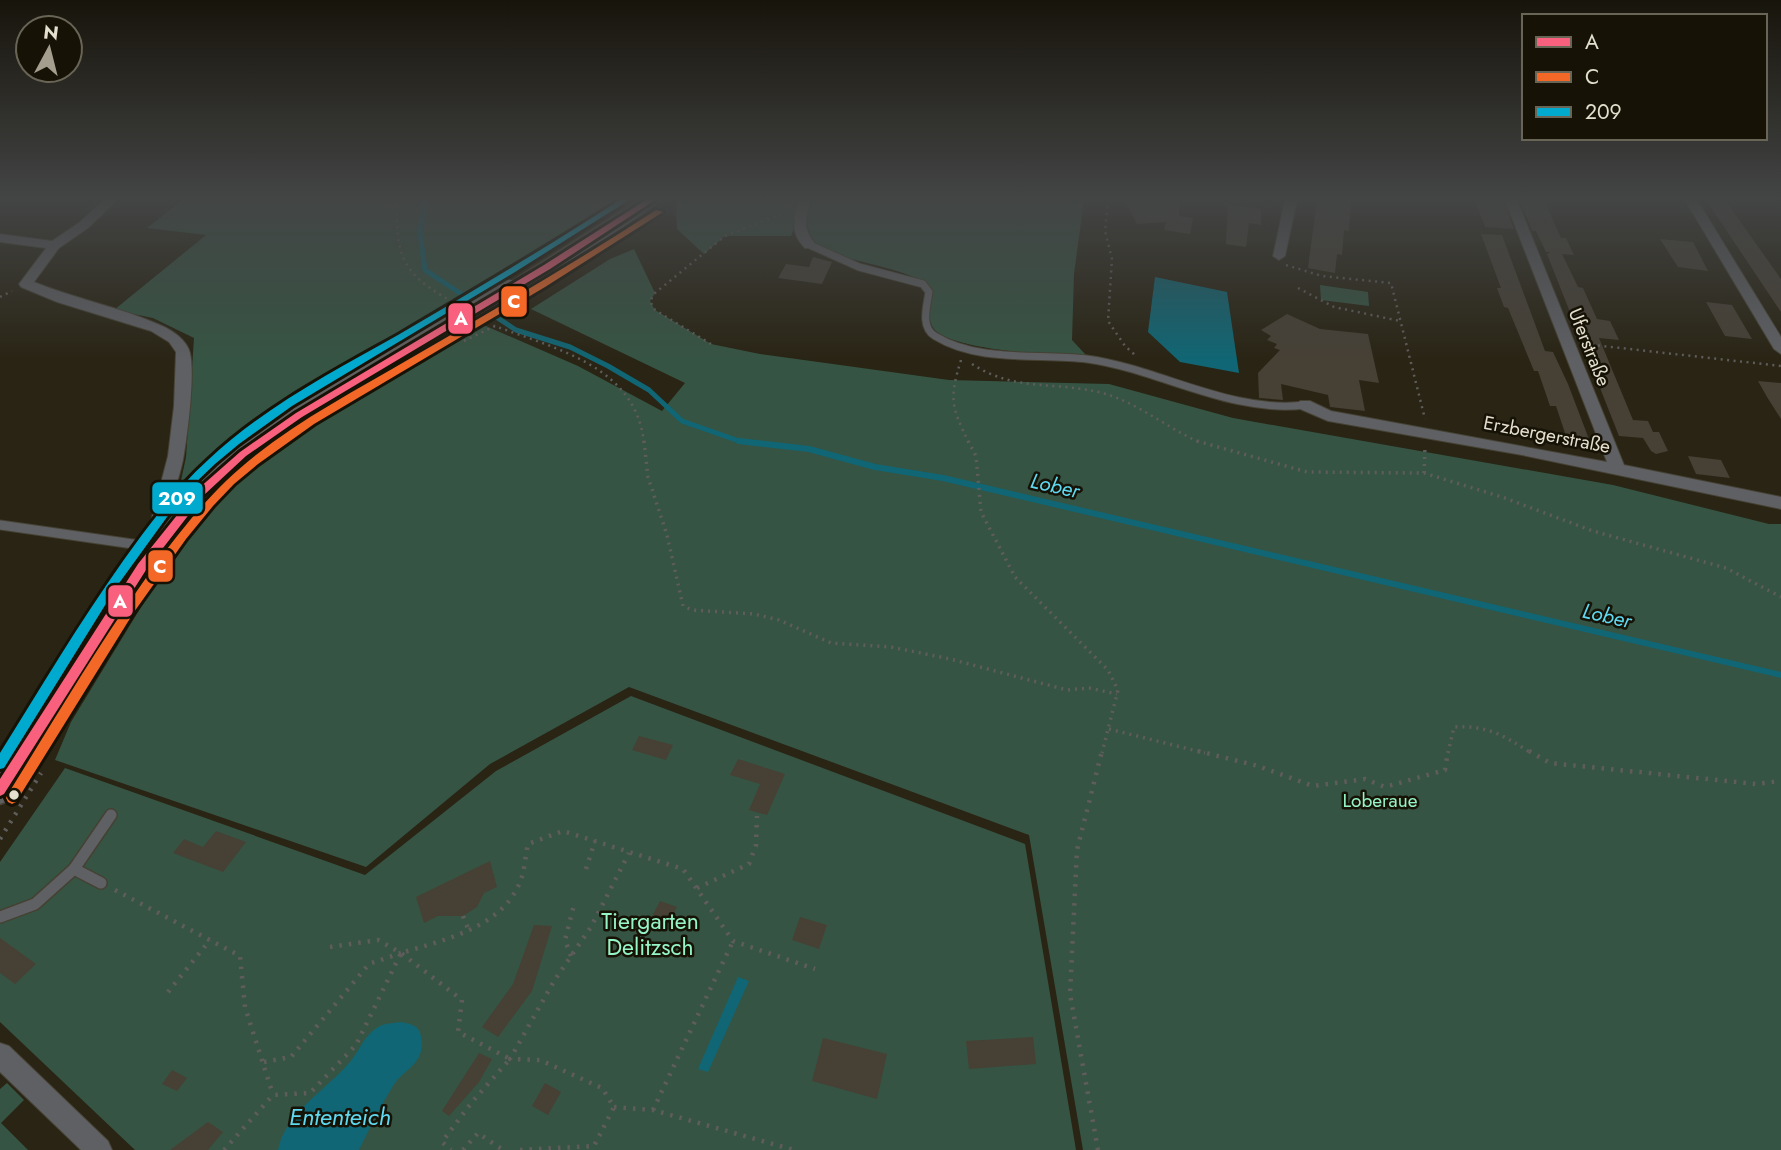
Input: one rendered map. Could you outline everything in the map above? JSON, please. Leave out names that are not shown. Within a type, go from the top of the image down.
[{"type":"main road","points":[[0,790],[159,542],[201,492],[243,454],[299,415],[569,254]]},
{"type":"street","points":[[48,254],[26,284],[62,299],[156,328],[174,339],[183,352],[182,406],[176,456],[159,521],[159,542]]},
{"type":"street","name":"Uferstraße","points":[[1532,254],[1617,468]]},
{"type":"street","points":[[1723,254],[1781,349]]},
{"type":"street","name":"Erzbergerstraße","points":[[1305,405],[1328,416],[1617,468],[1781,503]]},
{"type":"street","points":[[0,1055],[99,1150]]},
{"type":"lane","points":[[829,254],[859,267],[923,284],[929,292],[924,314],[926,326],[933,335],[958,344],[1000,353],[1104,362],[1180,385],[1262,403],[1299,407],[1305,405]]},
{"type":"lane","points":[[0,525],[159,542]]},
{"type":"lane","points":[[0,917],[35,904],[74,869],[111,815]]},
{"type":"lane","points":[[74,869],[101,883]]},
{"type":"path","points":[[400,254],[406,270],[422,286],[456,304]]},
{"type":"path","points":[[703,254],[655,293],[650,301],[654,310],[710,344]]},
{"type":"path","points":[[1111,254],[1108,321],[1125,346],[1159,377]]},
{"type":"path","points":[[1279,256],[1294,270],[1391,282],[1425,419],[1424,473]]},
{"type":"path","points":[[1298,288],[1312,298],[1345,312],[1400,321]]},
{"type":"path","points":[[485,320],[586,361],[614,380],[629,398],[642,422],[648,477],[667,535],[683,606],[692,610],[766,617],[831,643],[891,647],[950,659],[1067,690],[1089,688],[1117,694]]},
{"type":"path","points":[[462,342],[495,326]]},
{"type":"path","points":[[1567,342],[1781,366]]},
{"type":"path","points":[[1098,1150],[1070,994],[1077,850],[1117,694],[1108,670],[1015,577],[981,512],[976,456],[957,418],[953,400],[953,386],[962,358],[989,375],[1012,383],[1076,386],[1110,395],[1199,442],[1307,472],[1424,473],[1502,497],[1593,531],[1726,568],[1781,597]]},
{"type":"path","points":[[1110,729],[1212,753],[1313,786],[1365,779],[1385,787],[1445,770],[1449,758],[1446,741],[1454,727],[1474,724],[1494,728],[1535,756],[1550,762],[1756,784],[1781,781]]},
{"type":"path","points":[[0,839],[42,771]]},
{"type":"path","points":[[697,888],[749,864],[756,845],[757,816]]},
{"type":"path","points":[[263,1062],[291,1057],[369,964],[469,931],[507,904],[519,883],[528,844],[563,831],[683,869],[733,941],[815,969]]},
{"type":"path","points":[[586,869],[595,841]]},
{"type":"path","points":[[449,1149],[442,1142],[472,1102],[510,1059],[591,927],[629,853]]},
{"type":"path","points":[[101,883],[240,956],[245,1007],[273,1095]]},
{"type":"path","points":[[571,956],[565,940],[574,905]]},
{"type":"path","points":[[463,916],[469,931]]},
{"type":"path","points":[[168,992],[210,940]]},
{"type":"path","points":[[330,947],[378,940],[401,953],[462,1000],[458,1032],[510,1059],[540,1060],[603,1088],[614,1107]]},
{"type":"path","points":[[653,1110],[733,941]]},
{"type":"path","points":[[224,1150],[273,1095],[310,1093],[356,1045],[401,953]]},
{"type":"path","points":[[614,1107],[653,1110],[794,1150]]},
{"type":"path","points":[[520,1150],[594,1146],[614,1107]]},
{"type":"path","points":[[463,1150],[478,1133],[503,1150]]},
{"type":"green space","points":[[183,254],[545,254],[323,385],[253,433],[176,504],[186,457],[194,338],[153,318],[114,310]]},
{"type":"green space","name":"Loberaue","points":[[623,254],[636,254],[655,293],[650,301],[655,310],[711,344],[760,354],[949,380],[1109,384],[1233,418],[1613,485],[1769,524],[1781,524],[1781,1150],[1083,1150],[1029,835],[629,687],[490,764],[366,867],[55,760],[71,722],[152,589],[210,509],[262,457],[304,426],[429,349],[479,323],[578,366],[662,411],[685,383],[531,309]]},
{"type":"green space","points":[[836,254],[1077,254],[1072,340],[1086,355],[1081,357],[1026,353],[980,347],[944,336],[934,329],[930,321],[933,293],[925,284],[912,276]]},
{"type":"green space","points":[[1320,285],[1368,292],[1369,306],[1321,300]]},
{"type":"green space","name":"Tiergarten Delitzsch","points":[[631,696],[1025,844],[1076,1150],[135,1150],[0,1022],[0,862],[65,768],[365,875],[496,771]]},
{"type":"green space","points":[[7,1083],[24,1100],[1,1123],[28,1150],[0,1150],[0,1089]]},
{"type":"water","points":[[1155,277],[1227,292],[1239,373],[1180,362],[1148,332]]},
{"type":"water","points":[[738,977],[749,981],[708,1072],[698,1069]]},
{"type":"water","name":"Ententeich","points":[[401,1022],[418,1029],[422,1046],[418,1060],[393,1086],[359,1150],[278,1150],[282,1137],[297,1113],[340,1073],[370,1033],[382,1025]]},
{"type":"building","points":[[1310,254],[1342,254],[1337,254],[1335,273],[1308,268]]},
{"type":"building","points":[[1488,254],[1509,254],[1545,351],[1553,352],[1592,447],[1569,445],[1556,406],[1550,406],[1538,371],[1534,371],[1508,308],[1504,307],[1497,288],[1501,288]]},
{"type":"building","points":[[1547,254],[1573,254],[1562,254],[1578,287],[1583,288],[1597,319],[1610,321],[1619,340],[1599,338],[1633,420],[1648,421],[1653,432],[1659,432],[1668,451],[1656,454],[1643,438],[1619,436]]},
{"type":"building","points":[[1669,254],[1699,254],[1708,271],[1678,267]]},
{"type":"building","points":[[1742,254],[1763,254],[1781,279],[1781,312]]},
{"type":"building","points":[[813,257],[832,262],[822,284],[778,278],[786,264],[809,267]]},
{"type":"building","points":[[1706,302],[1732,305],[1752,339],[1725,336]]},
{"type":"building","points":[[1287,314],[1320,329],[1368,334],[1379,383],[1359,380],[1365,411],[1330,407],[1328,395],[1281,384],[1283,400],[1259,398],[1258,373],[1280,350],[1274,348],[1277,344],[1267,340],[1271,336],[1261,330]]},
{"type":"building","points":[[1758,381],[1781,383],[1781,419],[1767,397]]},
{"type":"building","points":[[1688,456],[1721,460],[1730,478],[1696,474]]},
{"type":"building","points":[[639,736],[673,745],[666,760],[632,750]]},
{"type":"building","points":[[738,759],[785,774],[767,815],[749,810],[760,784],[730,775]]},
{"type":"building","points":[[216,831],[246,842],[223,872],[173,853],[184,839],[203,847]]},
{"type":"building","points":[[490,861],[497,887],[484,893],[477,907],[463,916],[438,916],[424,923],[416,897]]},
{"type":"building","points":[[660,901],[677,907],[665,930],[648,924]]},
{"type":"building","points":[[800,917],[827,925],[819,949],[792,940]]},
{"type":"building","points":[[534,925],[552,926],[532,991],[498,1037],[482,1027],[513,984]]},
{"type":"building","points":[[0,938],[36,964],[15,984],[0,973]]},
{"type":"building","points":[[1033,1037],[1036,1064],[969,1069],[966,1041]]},
{"type":"building","points":[[823,1038],[887,1054],[877,1099],[812,1081]]},
{"type":"building","points":[[479,1053],[492,1059],[479,1082],[449,1116],[442,1111]]},
{"type":"building","points":[[172,1070],[187,1078],[177,1091],[162,1084]]},
{"type":"building","points":[[545,1083],[561,1092],[548,1115],[532,1106]]},
{"type":"building","points":[[208,1122],[223,1132],[208,1150],[170,1150]]},
{"type":"waterway","name":"Lober","points":[[423,254],[425,270],[475,303]]},
{"type":"waterway","name":"Lober","points":[[484,309],[516,330],[570,347],[608,366],[649,390],[682,421],[739,441]]},
{"type":"waterway","name":"Lober","points":[[739,441],[809,449],[875,467],[943,478],[1781,675]]},
{"type":"waterway","name":"Lober","points":[[739,441],[753,443]]},
{"type":"transit line","name":"209","points":[[0,764],[138,548],[190,483],[211,462],[235,441],[289,403],[539,254]]},
{"type":"transit line","name":"A","points":[[0,790],[142,567],[201,492],[243,454],[299,415],[568,254]]},
{"type":"transit line","name":"C","points":[[12,798],[130,609],[182,536],[231,482],[255,461],[310,422],[592,254]]}]
